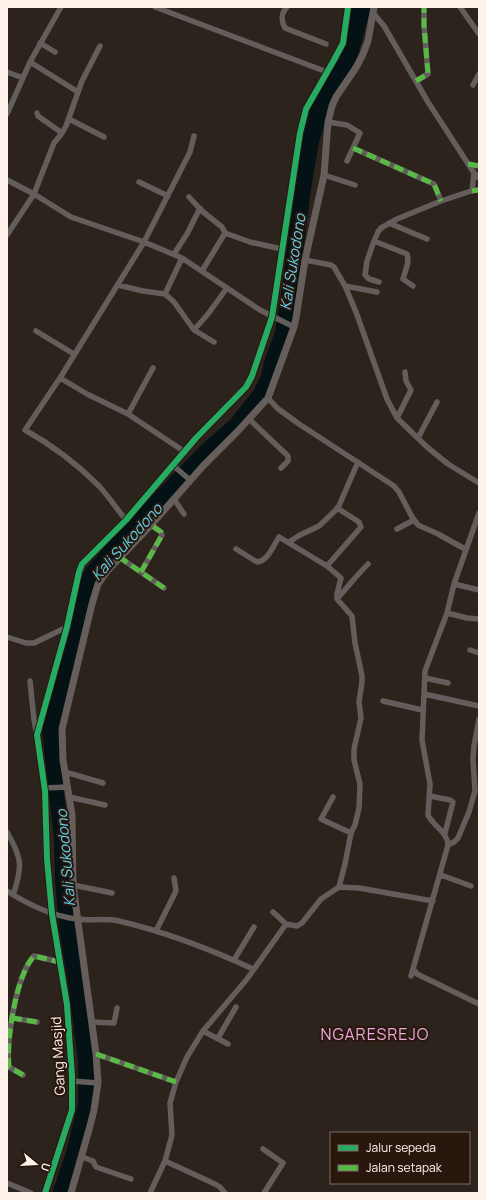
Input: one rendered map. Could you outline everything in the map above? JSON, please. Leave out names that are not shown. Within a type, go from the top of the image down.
[{"type":"main road","points":[[71,1193],[94,1110],[97,1083],[96,1054],[73,885],[72,815],[64,772],[62,729],[92,604],[99,581],[119,557],[151,525],[190,480],[268,398],[293,327],[305,260],[324,175],[328,122],[332,106],[363,54],[368,41],[374,10]]},
{"type":"street","points":[[7,114],[30,62],[61,7]]},
{"type":"street","points":[[155,7],[327,72]]},
{"type":"street","points":[[287,7],[283,10],[282,14],[283,26],[285,28],[326,44]]},
{"type":"street","points":[[38,735],[66,631],[80,568],[174,467],[196,438],[246,387],[252,376],[273,318],[282,248],[300,133],[306,109],[343,42],[348,7]]},
{"type":"street","points":[[416,81],[428,74],[424,7]]},
{"type":"street","points":[[460,7],[479,34]]},
{"type":"street","points":[[374,10],[428,102],[474,173],[479,178]]},
{"type":"street","points":[[40,43],[55,52]]},
{"type":"street","points":[[7,235],[34,194],[54,143],[62,133],[82,82],[100,46]]},
{"type":"street","points":[[30,62],[78,92]]},
{"type":"street","points":[[7,72],[23,78]]},
{"type":"street","points":[[473,85],[479,74]]},
{"type":"street","points":[[37,113],[38,116],[62,133]]},
{"type":"street","points":[[69,118],[104,137]]},
{"type":"street","points":[[328,122],[347,125],[359,131],[360,134],[347,160]]},
{"type":"street","points":[[126,520],[99,487],[70,461],[47,442],[25,430],[60,378],[144,242],[190,152],[194,136]]},
{"type":"street","points":[[353,148],[434,184],[440,201]]},
{"type":"street","points":[[468,164],[479,166]]},
{"type":"street","points":[[472,191],[474,173]]},
{"type":"street","points":[[324,175],[355,185]]},
{"type":"street","points":[[7,180],[34,194],[71,217],[144,242],[182,258],[273,318],[293,327]]},
{"type":"street","points":[[139,182],[168,196]]},
{"type":"street","points":[[379,282],[369,279],[365,275],[367,261],[378,232],[389,224],[440,201],[479,190]]},
{"type":"street","points":[[189,197],[222,228],[225,233],[250,242],[282,248]]},
{"type":"street","points":[[174,254],[187,234],[200,208]]},
{"type":"street","points":[[389,224],[427,239]]},
{"type":"street","points":[[202,271],[225,233]]},
{"type":"street","points":[[374,240],[407,254],[408,263],[403,278],[413,286]]},
{"type":"street","points":[[165,294],[182,258]]},
{"type":"street","points":[[305,260],[334,267],[345,286],[356,312],[387,400],[396,418],[448,464],[479,483]]},
{"type":"street","points":[[118,285],[165,294],[174,302],[194,330],[214,342]]},
{"type":"street","points":[[345,286],[377,292]]},
{"type":"street","points":[[194,330],[227,288]]},
{"type":"street","points":[[36,331],[74,354]]},
{"type":"street","points":[[128,414],[153,368]]},
{"type":"street","points":[[396,418],[411,390],[406,381],[405,372]]},
{"type":"street","points":[[60,378],[87,394],[128,414],[185,452]]},
{"type":"street","points":[[268,398],[280,411],[394,486],[418,525],[438,534],[465,550]]},
{"type":"street","points":[[418,438],[436,402]]},
{"type":"street","points":[[249,419],[288,456],[288,461],[280,468]]},
{"type":"street","points":[[289,542],[319,526],[337,508],[358,462]]},
{"type":"street","points":[[174,467],[190,480]]},
{"type":"street","points":[[174,499],[184,514]]},
{"type":"street","points":[[327,566],[361,526],[359,522],[337,508]]},
{"type":"street","points":[[479,513],[454,584],[447,613],[425,671],[422,710],[422,740],[430,779],[428,815],[445,834],[448,839],[448,845],[441,875],[412,973],[479,1004]]},
{"type":"street","points":[[397,529],[414,520]]},
{"type":"street","points":[[141,572],[162,535],[161,532],[151,525]]},
{"type":"street","points":[[236,549],[257,562],[260,562],[267,557],[279,537],[327,566],[341,578],[337,600],[352,616],[354,643],[362,676],[362,682],[359,702],[361,718],[354,749],[354,760],[360,784],[359,808],[351,833],[339,887]]},
{"type":"street","points":[[119,557],[164,588]]},
{"type":"street","points":[[337,600],[368,564]]},
{"type":"street","points":[[454,584],[479,590]]},
{"type":"street","points":[[447,613],[467,618],[479,619]]},
{"type":"street","points":[[7,637],[26,643],[34,643],[66,631]]},
{"type":"street","points":[[470,650],[479,653]]},
{"type":"street","points":[[425,678],[448,683]]},
{"type":"street","name":"Gang Masjid","points":[[30,682],[34,720],[38,735],[45,788],[53,915],[67,1004],[74,1081],[72,1110],[46,1193]]},
{"type":"street","points":[[424,694],[479,706]]},
{"type":"street","points":[[383,701],[422,710]]},
{"type":"street","points":[[448,845],[458,838],[473,800],[475,791],[473,759],[479,719]]},
{"type":"street","points":[[64,772],[103,783]]},
{"type":"street","points":[[45,788],[66,787]]},
{"type":"street","points":[[430,796],[453,802],[445,834]]},
{"type":"street","points":[[69,797],[105,805]]},
{"type":"street","points":[[333,797],[321,819],[351,833]]},
{"type":"street","points":[[7,832],[18,852],[20,868],[19,878],[13,895]]},
{"type":"street","points":[[441,875],[471,886]]},
{"type":"street","points":[[156,931],[176,891],[174,878]]},
{"type":"street","points":[[73,885],[112,893]]},
{"type":"street","points":[[273,912],[286,924],[297,926],[302,923],[321,899],[339,887],[359,888],[433,901]]},
{"type":"street","points":[[7,891],[53,915],[77,919],[118,921],[156,931],[187,941],[234,960],[253,970]]},
{"type":"street","points":[[150,1193],[168,1154],[172,1135],[170,1107],[176,1082],[187,1056],[203,1031],[247,979],[286,924]]},
{"type":"street","points":[[234,960],[254,927]]},
{"type":"street","points":[[23,1075],[9,1067],[8,1046],[12,1018],[22,978],[33,957],[35,956],[60,962]]},
{"type":"street","points":[[218,1038],[236,1007]]},
{"type":"street","points":[[92,1022],[114,1023],[117,1008]]},
{"type":"street","points":[[12,1018],[37,1022]]},
{"type":"street","points":[[203,1031],[228,1044]]},
{"type":"street","points":[[96,1054],[176,1082]]},
{"type":"street","points":[[74,1081],[97,1083]]},
{"type":"street","points":[[263,1149],[283,1163],[264,1193]]},
{"type":"street","points":[[82,1157],[93,1161],[96,1167],[132,1179]]},
{"type":"street","points":[[165,1161],[215,1184],[225,1193]]},
{"type":"street","points":[[7,1183],[31,1193]]},
{"type":"water","name":"Kali Sukodono","points":[[350,7],[371,7],[358,55],[349,74],[333,100],[319,142],[312,183],[294,320],[265,398],[121,551],[105,570],[60,732],[61,766],[96,1068],[94,1102],[70,1193],[52,1193],[66,1152],[78,1104],[78,1062],[68,982],[59,929],[55,879],[54,838],[42,731],[49,702],[64,650],[81,579],[86,568],[128,521],[200,446],[230,420],[254,390],[261,375],[275,331],[280,302],[299,167],[301,132],[310,103],[342,50]]},
{"type":"marked path","points":[[416,81],[428,74],[424,7]]},
{"type":"marked path","points":[[353,148],[434,184],[441,201]]},
{"type":"marked path","points":[[468,164],[479,166]]},
{"type":"marked path","points":[[472,191],[479,190]]},
{"type":"marked path","points":[[141,572],[162,535],[161,532],[151,525]]},
{"type":"marked path","points":[[119,557],[164,588]]},
{"type":"marked path","points":[[23,1075],[9,1067],[8,1056],[11,1025],[17,993],[22,978],[34,956],[60,962]]},
{"type":"marked path","points":[[12,1018],[37,1022]]},
{"type":"marked path","points":[[96,1054],[176,1082]]},
{"type":"cycle path","points":[[45,1193],[72,1110],[72,1076],[67,1005],[52,914],[47,859],[45,791],[37,735],[67,627],[82,564],[126,520],[196,438],[246,387],[252,376],[272,317],[300,133],[306,109],[343,43],[348,7]]},
{"type":"district","name":"NGARESREJO","points":[[375,1034]]}]
